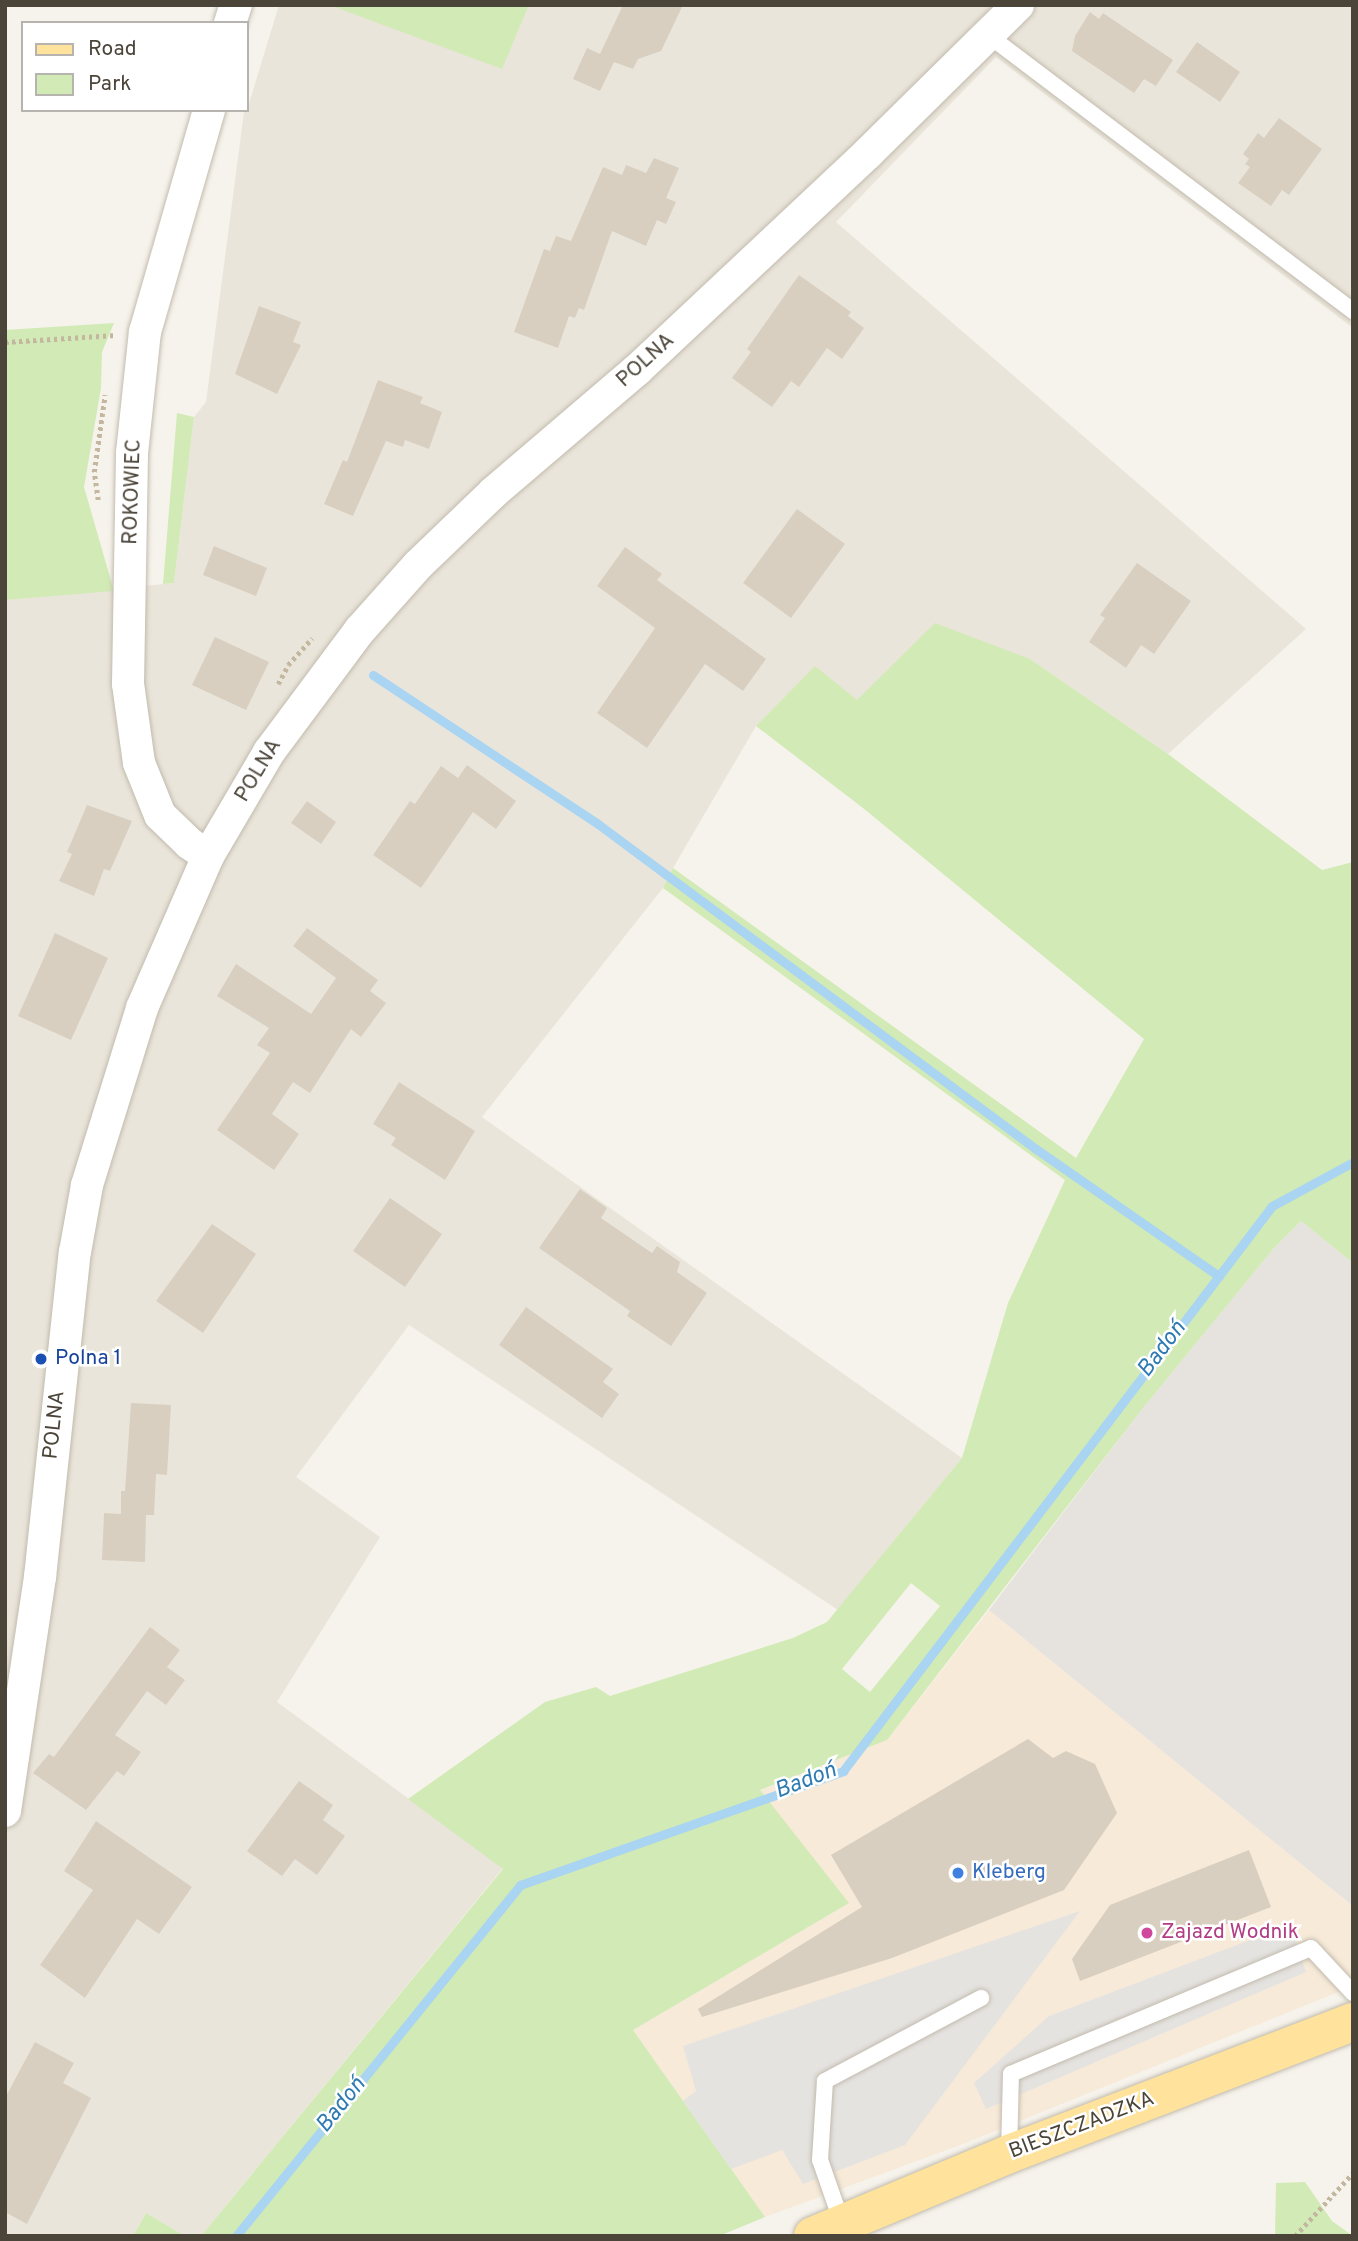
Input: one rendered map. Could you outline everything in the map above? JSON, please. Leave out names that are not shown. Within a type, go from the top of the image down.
[{"type":"main road","name":"BIESZCZADZKA","points":[[834,2232],[1009,2154],[1353,2022]]},
{"type":"street","name":"POLNA","points":[[5,1811],[40,1577],[75,1252],[87,1185],[142,1008],[208,856],[269,752],[360,629],[418,565],[494,492],[638,370],[1018,5]]},
{"type":"street","name":"ROKOWIEC","points":[[208,112],[145,332],[132,453],[128,684],[139,763],[160,815],[189,843],[208,856]]},
{"type":"lane","points":[[988,36],[1353,311]]},
{"type":"lane","points":[[1009,2154],[1011,2074],[1311,1948],[1353,1993]]},
{"type":"lane","points":[[834,2232],[820,2160],[825,2081],[981,1998]]},
{"type":"path","points":[[5,342],[145,332]]},
{"type":"path","points":[[275,690],[288,666],[315,635]]},
{"type":"path","points":[[1295,2236],[1353,2173]]},
{"type":"shaded area","points":[[279,5],[329,5],[502,68],[529,5],[1353,5],[1353,328],[996,57],[836,222],[1306,629],[1168,754],[1030,659],[856,701],[815,667],[756,726],[673,868],[670,879],[482,1117],[962,1458],[838,1610],[409,1325],[296,1477],[380,1537],[277,1702],[503,1868],[201,2236],[185,2236],[146,2213],[133,2236],[5,2236],[5,600],[174,583],[194,417],[206,402],[244,112],[248,112]]},
{"type":"shaded area","points":[[1301,1221],[1353,1263],[1353,1906],[989,1610],[1143,1408],[1274,1248]]},
{"type":"shaded area","points":[[989,1610],[1353,1906],[1353,1986],[963,2144],[765,2217],[633,2030],[849,1903],[759,1791],[887,1740]]},
{"type":"shaded area","points":[[1080,1911],[905,2145],[803,2184],[782,2150],[731,2169],[683,2101],[696,2091],[683,2046]]},
{"type":"shaded area","points":[[1290,1925],[1306,1972],[986,2109],[974,2083],[1049,2016]]},
{"type":"green space","points":[[329,5],[529,5],[502,69]]},
{"type":"green space","points":[[114,323],[102,352],[101,388],[84,487],[114,591],[5,600],[5,330]]},
{"type":"green space","points":[[177,413],[194,417],[174,583],[163,584]]},
{"type":"green space","points":[[935,623],[1030,659],[1168,754],[1322,870],[1353,862],[1353,1263],[1301,1221],[1274,1248],[1143,1408],[887,1740],[760,1790],[849,1903],[633,2030],[765,2217],[719,2236],[201,2236],[503,1869],[408,1799],[545,1702],[596,1687],[610,1696],[793,1638],[827,1622],[962,1458],[1008,1303],[1065,1180],[663,888],[673,868],[1076,1158],[1144,1039],[863,808],[756,726],[815,666],[857,700]],"holes":[[[911,1583],[940,1606],[870,1692],[842,1669]]]},
{"type":"green space","points":[[1305,2182],[1332,2221],[1353,2236],[1275,2236],[1276,2183]]},
{"type":"green space","points":[[146,2213],[185,2236],[133,2236]]},
{"type":"building","points":[[623,5],[683,5],[661,51],[638,59],[633,69],[614,62],[600,91],[573,79],[587,48],[600,54]]},
{"type":"building","points":[[1090,12],[1099,19],[1103,13],[1173,60],[1156,86],[1144,79],[1134,93],[1072,51],[1075,36]]},
{"type":"building","points":[[1197,42],[1240,72],[1220,102],[1176,72]]},
{"type":"building","points":[[1279,118],[1322,149],[1289,195],[1282,190],[1271,206],[1238,183],[1250,167],[1245,164],[1249,159],[1243,154],[1258,133],[1264,138]]},
{"type":"building","points":[[654,158],[679,168],[666,198],[676,202],[666,224],[657,220],[646,246],[612,231],[584,310],[579,308],[575,318],[569,316],[558,348],[514,332],[544,249],[550,251],[556,236],[571,241],[603,167],[622,175],[626,165],[646,173]]},
{"type":"building","points":[[799,275],[851,312],[848,316],[864,328],[842,359],[827,348],[799,387],[791,381],[772,407],[732,378],[751,352],[747,349]]},
{"type":"building","points":[[259,306],[301,322],[293,342],[301,345],[277,394],[235,374]]},
{"type":"building","points":[[378,380],[423,397],[420,403],[442,412],[429,449],[405,440],[403,447],[386,441],[353,516],[324,504],[343,460],[347,462]]},
{"type":"building","points":[[797,509],[845,544],[791,618],[743,583]]},
{"type":"building","points":[[214,546],[267,568],[256,596],[203,575]]},
{"type":"building","points":[[625,547],[662,574],[657,580],[766,659],[743,691],[705,664],[647,748],[597,713],[655,628],[597,586]]},
{"type":"building","points":[[1137,563],[1191,601],[1154,654],[1141,645],[1126,668],[1089,642],[1105,618],[1100,615]]},
{"type":"building","points":[[215,637],[269,662],[246,710],[192,685]]},
{"type":"building","points":[[467,765],[516,801],[496,829],[473,812],[421,888],[373,855],[410,801],[415,804],[441,766],[458,778]]},
{"type":"building","points":[[307,801],[336,822],[321,844],[291,823]]},
{"type":"building","points":[[87,805],[132,821],[110,871],[104,869],[94,896],[59,881],[72,854],[67,852]]},
{"type":"building","points":[[307,928],[378,980],[370,991],[386,1003],[361,1037],[351,1029],[310,1093],[293,1082],[272,1114],[299,1134],[274,1170],[217,1130],[270,1053],[257,1045],[269,1028],[217,996],[236,964],[311,1014],[336,978],[293,946]]},
{"type":"building","points":[[55,933],[108,958],[71,1040],[18,1016]]},
{"type":"building","points":[[399,1082],[475,1131],[445,1180],[391,1145],[396,1138],[373,1124]]},
{"type":"building","points":[[580,1189],[607,1208],[601,1218],[652,1253],[657,1246],[680,1262],[677,1272],[707,1293],[671,1346],[627,1316],[630,1311],[539,1248]]},
{"type":"building","points":[[390,1198],[442,1234],[405,1287],[353,1251]]},
{"type":"building","points":[[212,1224],[256,1254],[203,1333],[156,1301]]},
{"type":"building","points":[[526,1307],[613,1369],[603,1382],[619,1394],[602,1418],[499,1345]]},
{"type":"building","points":[[131,1403],[171,1405],[167,1475],[156,1474],[154,1515],[146,1515],[145,1562],[102,1560],[104,1513],[121,1514]]},
{"type":"building","points":[[150,1627],[180,1650],[167,1667],[185,1680],[166,1705],[147,1691],[115,1735],[141,1752],[124,1776],[117,1771],[86,1810],[33,1773],[49,1754],[54,1757]]},
{"type":"building","name":"Kleberg","points":[[1028,1739],[1053,1758],[1066,1751],[1095,1764],[1117,1813],[1064,1890],[892,1958],[702,2017],[698,2009],[862,1907],[831,1855]]},
{"type":"building","points":[[299,1781],[333,1805],[323,1820],[345,1836],[317,1875],[295,1859],[282,1876],[247,1851]]},
{"type":"building","points":[[96,1821],[192,1887],[159,1934],[137,1919],[85,1998],[40,1965],[93,1890],[64,1871]]},
{"type":"building","name":"Zajazd Wodnik","points":[[1249,1850],[1271,1907],[1080,1981],[1072,1959],[1110,1905]]},
{"type":"building","points":[[35,2042],[74,2063],[63,2083],[91,2098],[27,2224],[5,2212],[5,2098]]},
{"type":"waterway","points":[[373,675],[598,824],[1036,1149],[1219,1276]]},
{"type":"waterway","name":"Badoń","points":[[236,2236],[520,1885],[843,1771],[1272,1206],[1353,1162]]},
{"type":"place","name":"Polna 1","points":[[41,1359]]},
{"type":"place","name":"Kleberg","points":[[958,1873]]},
{"type":"place","name":"Zajazd Wodnik","points":[[1147,1933]]}]
